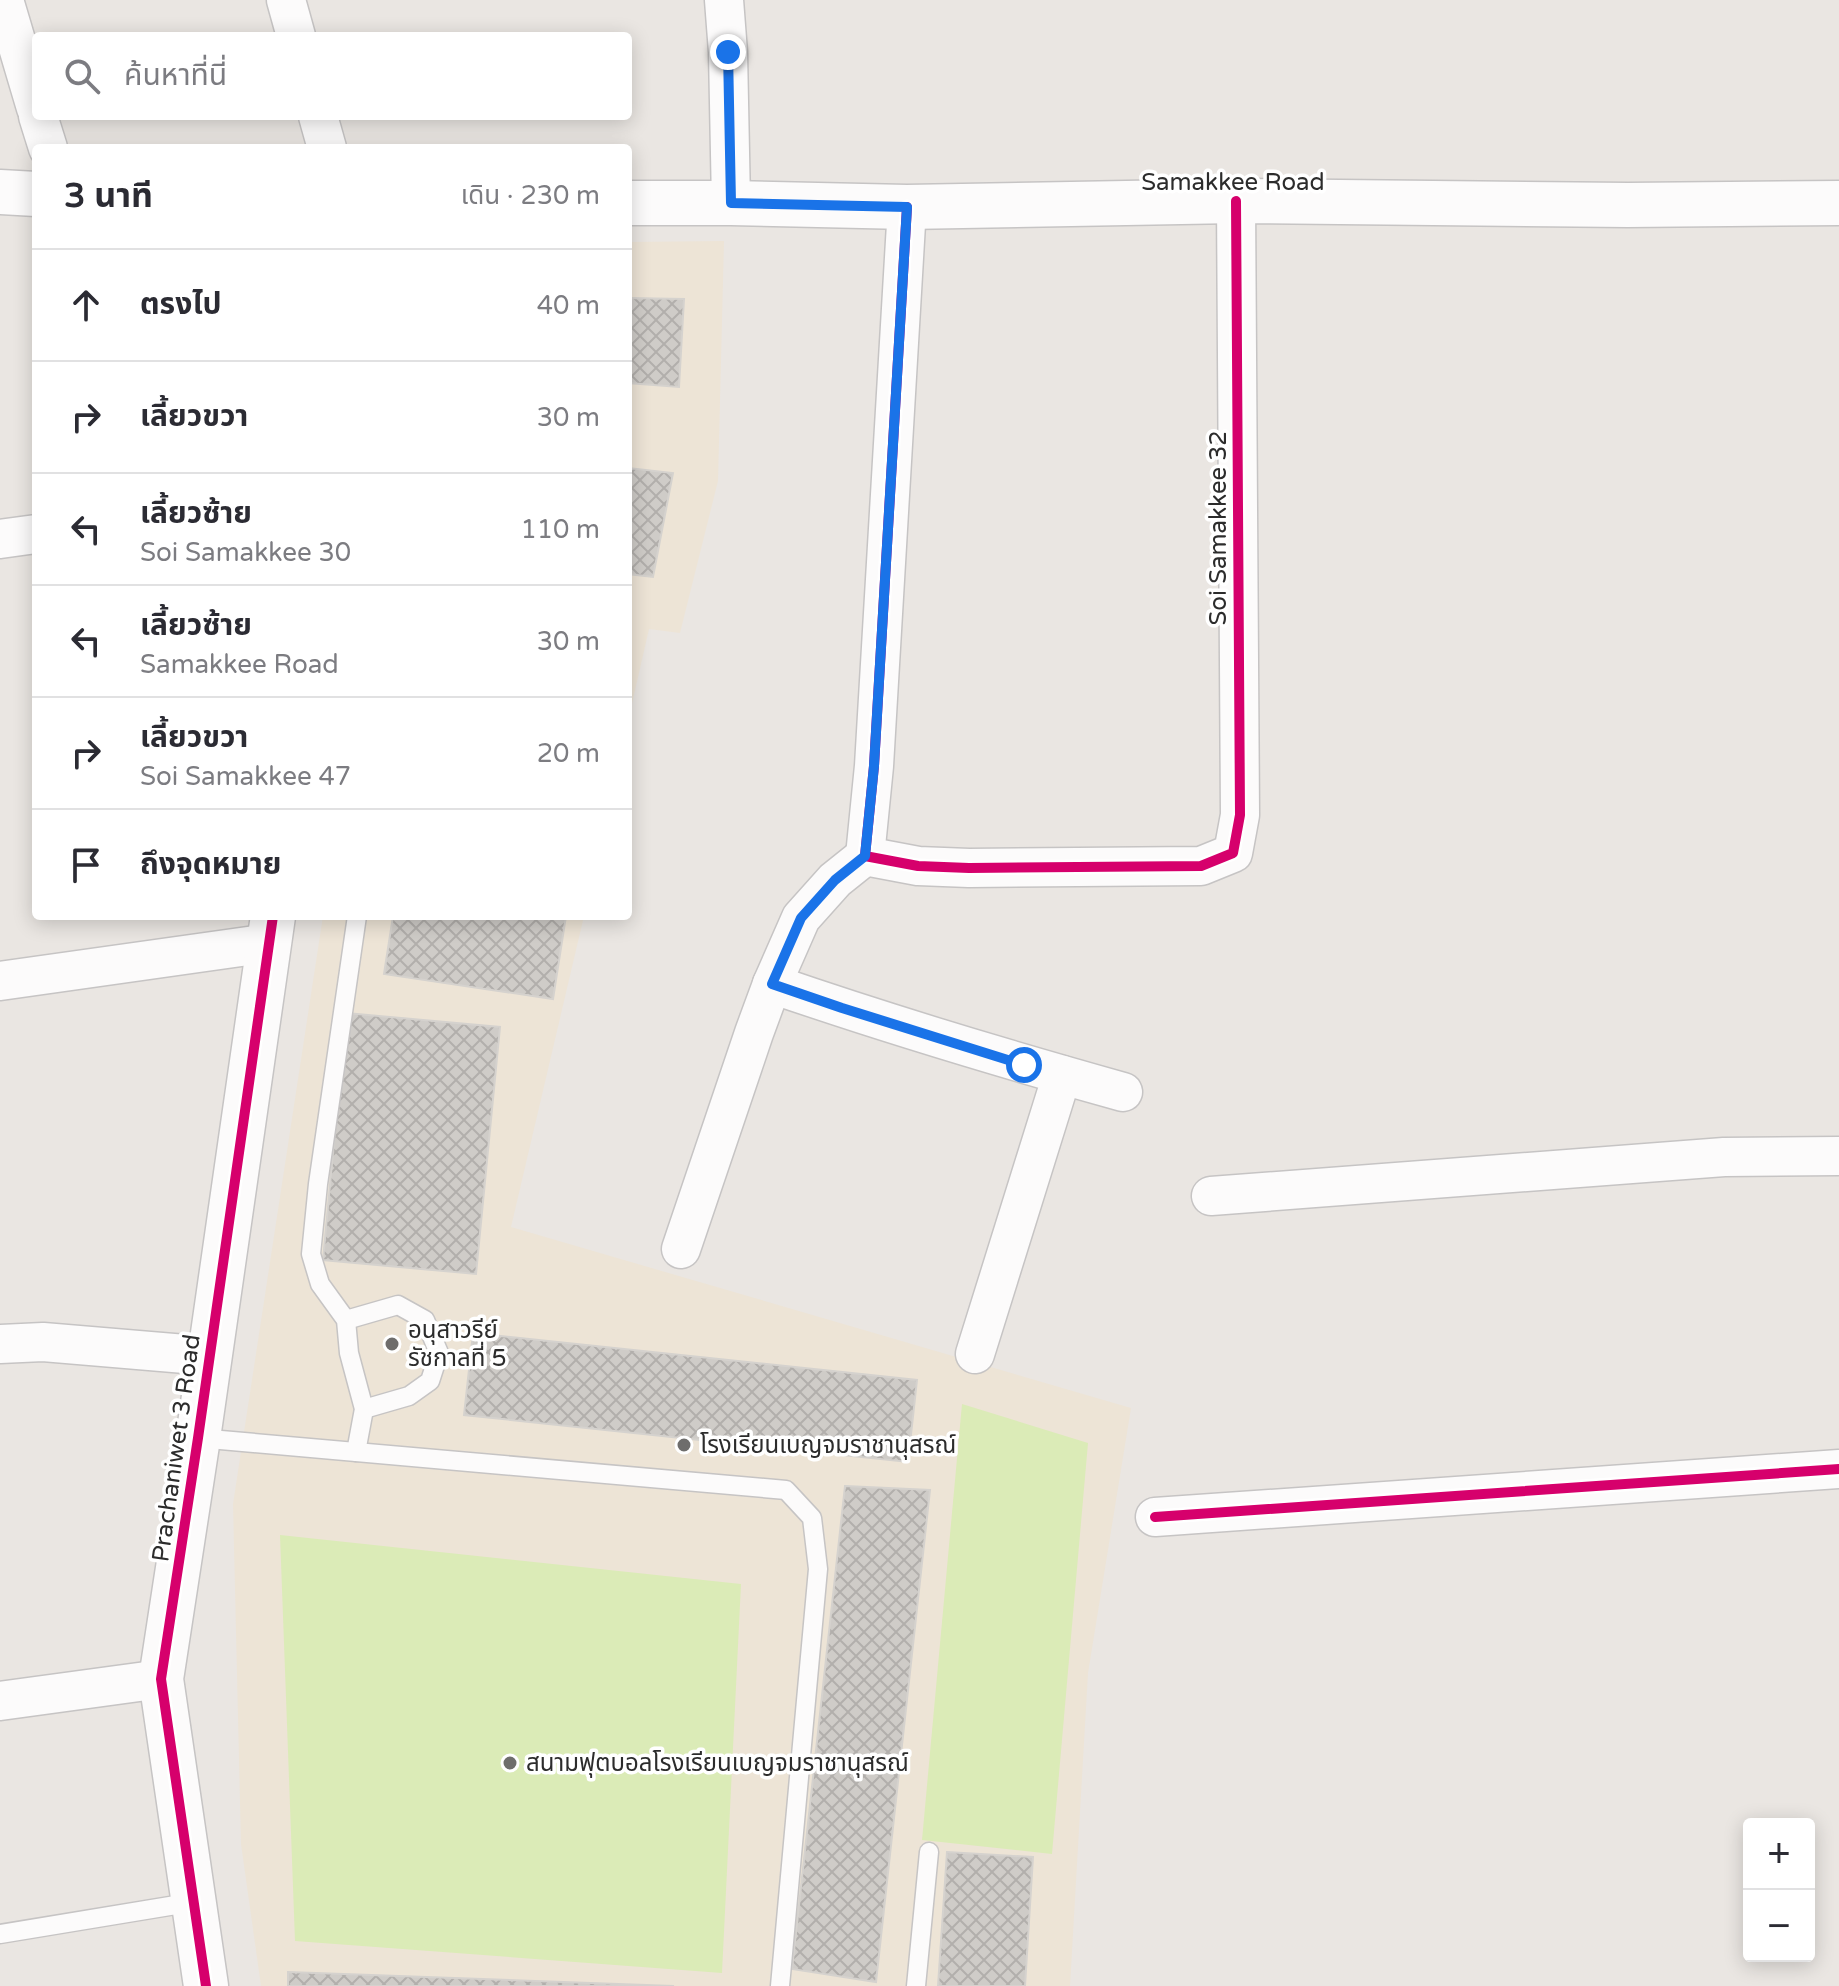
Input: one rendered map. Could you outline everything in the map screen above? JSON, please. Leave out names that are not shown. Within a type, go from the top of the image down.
[{"type":"main road","points":[[0,192],[32,194]]},
{"type":"main road","name":"Samakkee Road","points":[[632,203],[907,207],[1236,201],[1628,205],[1839,203]]},
{"type":"main road","name":"Prachaniwet 3 Road","points":[[206,1986],[161,1679],[271,929]]},
{"type":"street","points":[[4,0],[32,94]]},
{"type":"street","points":[[286,0],[295,32]]},
{"type":"street","points":[[724,0],[731,203]]},
{"type":"street","points":[[39,120],[47,144]]},
{"type":"street","points":[[319,120],[326,144]]},
{"type":"street","name":"Soi Samakkee 32","points":[[865,856],[918,866],[1000,868],[1201,866],[1233,853],[1240,815],[1236,201]]},
{"type":"street","points":[[681,1249],[772,984],[801,918],[835,880],[865,856],[874,766],[907,207]]},
{"type":"street","points":[[0,539],[32,535]]},
{"type":"street","points":[[0,981],[271,929]]},
{"type":"street","points":[[772,984],[872,1018],[1123,1092]]},
{"type":"street","points":[[975,1354],[1062,1075]]},
{"type":"street","points":[[1211,1196],[1724,1157],[1839,1156]]},
{"type":"street","points":[[0,1344],[43,1342],[209,1356]]},
{"type":"street","points":[[1155,1517],[1839,1469]]},
{"type":"street","points":[[0,1701],[161,1679]]},
{"type":"lane","points":[[356,920],[318,1184],[311,1254],[320,1284],[346,1320],[349,1353],[364,1409],[356,1452]]},
{"type":"lane","points":[[346,1320],[398,1305],[425,1320],[439,1353],[430,1381],[409,1396],[364,1409]]},
{"type":"lane","points":[[198,1438],[786,1490],[812,1518],[818,1569],[780,1986]]},
{"type":"lane","points":[[916,1986],[929,1852]]},
{"type":"lane","points":[[0,1934],[194,1902]]},
{"type":"shaded area","points":[[724,241],[718,481],[680,633],[649,629],[632,703],[632,242]]},
{"type":"shaded area","name":"โรงเรียนเบญจมราชานุสรณ์","points":[[322,920],[583,920],[511,1227],[1131,1408],[1088,1673],[1070,1986],[261,1986],[241,1844],[233,1504]]},
{"type":"green space","points":[[962,1404],[1088,1443],[1052,1854],[922,1840]]},
{"type":"green space","name":"สนามฟุตบอลโรงเรียนเบญจมราชานุสรณ์","points":[[280,1535],[741,1584],[722,1973],[295,1941]]},
{"type":"building","points":[[632,298],[684,299],[679,387],[632,383]]},
{"type":"building","points":[[632,468],[673,473],[653,577],[632,574]]},
{"type":"building","points":[[392,920],[565,920],[553,999],[384,974]]},
{"type":"building","points":[[346,1013],[500,1027],[476,1274],[323,1260]]},
{"type":"building","points":[[473,1333],[917,1380],[908,1462],[464,1415]]},
{"type":"building","points":[[845,1486],[930,1490],[876,1982],[792,1969]]},
{"type":"building","points":[[947,1852],[1033,1857],[1025,1986],[938,1986]]},
{"type":"building","points":[[288,1972],[674,1986],[288,1986]]},
{"type":"cycle path","points":[[907,207],[874,766],[865,856],[918,866],[969,868],[1201,866],[1233,853],[1240,815],[1236,201]]},
{"type":"cycle path","points":[[206,1986],[161,1679],[272,920]]},
{"type":"cycle path","points":[[1155,1517],[1839,1469]]},
{"type":"place","name":"อนุสาวรีย์ รัชกาลที่ 5","points":[[392,1344]]},
{"type":"place","name":"โรงเรียนเบญจมราชานุสรณ์","points":[[684,1445]]},
{"type":"place","name":"สนามฟุตบอลโรงเรียนเบญจมราชานุสรณ์","points":[[510,1763]]},
{"type":"route","points":[[728,52],[731,203],[907,207],[874,766],[865,856],[835,880],[801,918],[772,984],[1024,1065]]}]
